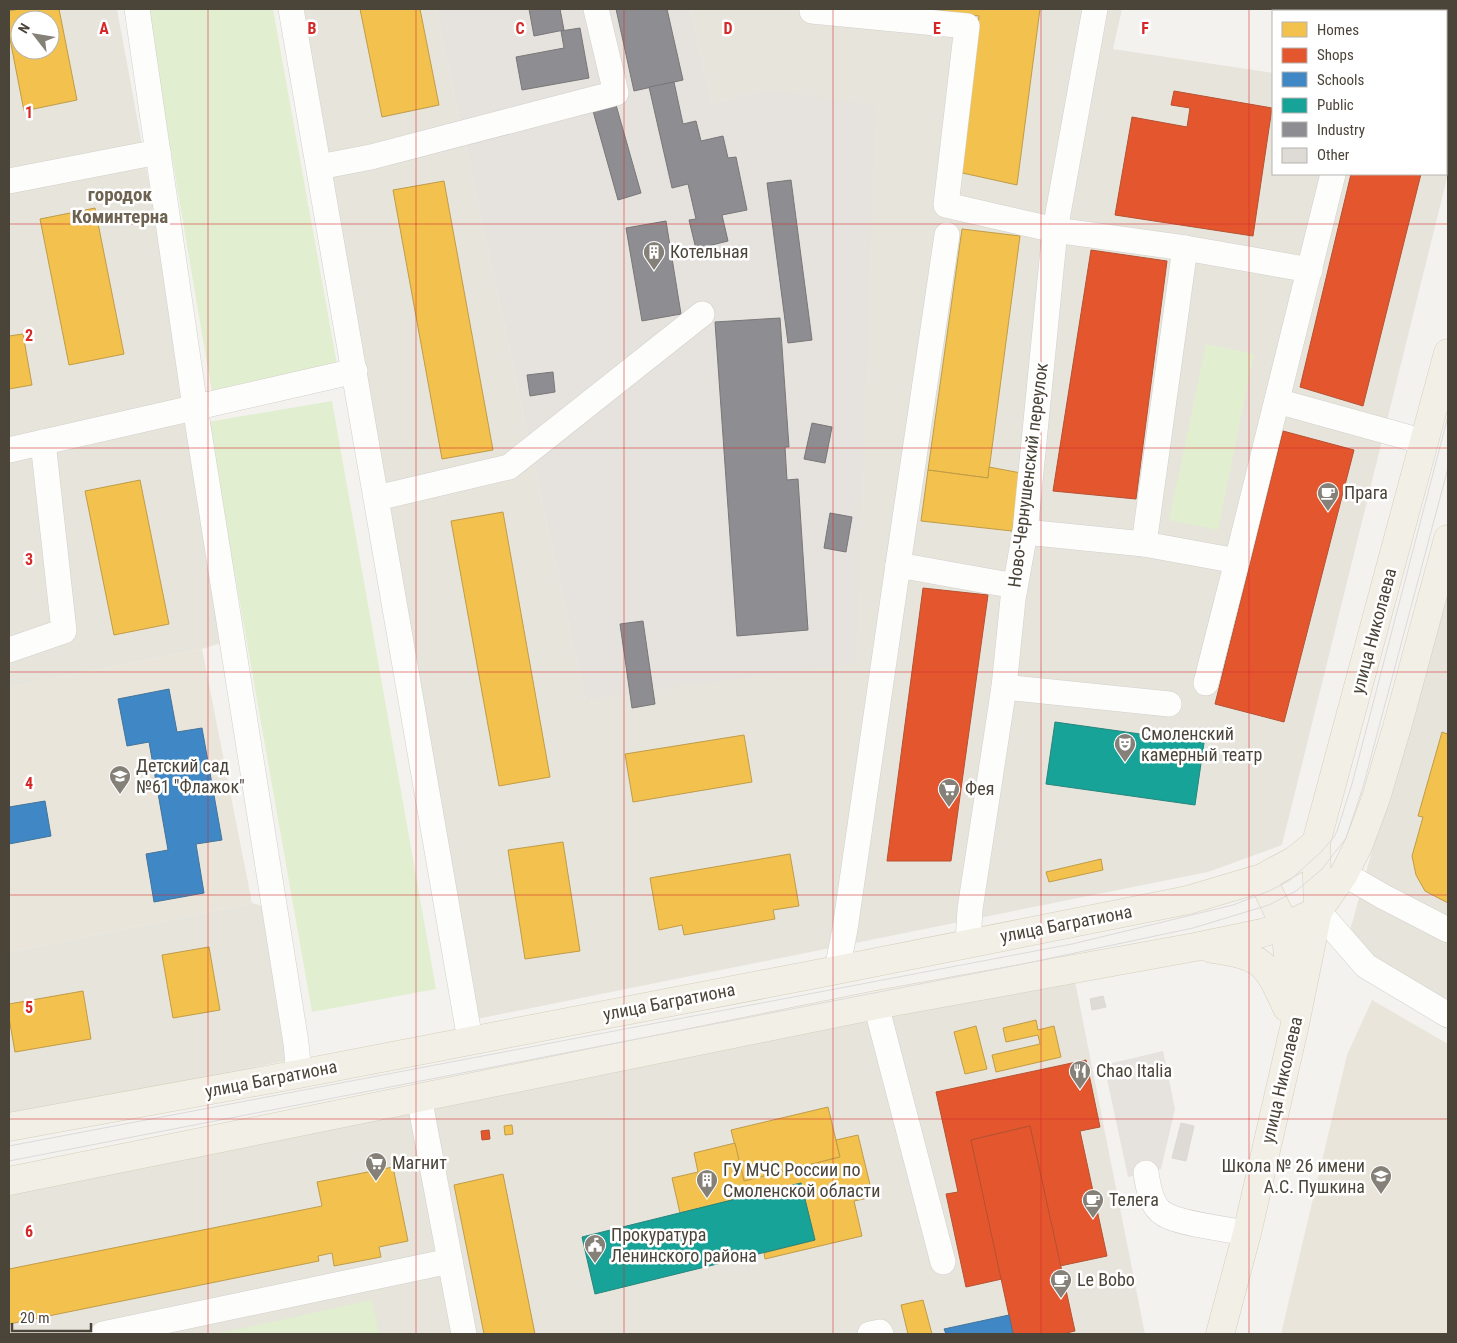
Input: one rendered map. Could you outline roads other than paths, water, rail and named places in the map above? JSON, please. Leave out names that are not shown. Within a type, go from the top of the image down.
[{"type":"main road","name":"улица Николаева","points":[[1220,1334],[1247,1233],[1295,1024],[1318,911],[1316,842],[1448,353]]},
{"type":"main road","name":"улица Николаева","points":[[1318,911],[1344,874],[1359,844],[1376,798],[1448,539]]},
{"type":"main road","name":"улица Багратиона","points":[[9,1127],[299,1074],[1188,900],[1262,878],[1296,860],[1316,842]]},
{"type":"main road","points":[[1262,878],[1285,926],[1295,1024]]},
{"type":"main road","points":[[9,1180],[876,1005],[1195,947],[1262,933],[1285,926],[1318,911]]},
{"type":"main road","points":[[1195,947],[1241,953],[1256,959],[1268,970],[1295,1024]]},
{"type":"street","points":[[137,9],[195,407],[299,1074]]},
{"type":"street","points":[[292,9],[470,1040]]},
{"type":"street","points":[[319,167],[371,157],[616,93],[596,9]]},
{"type":"street","points":[[812,9],[812,11],[968,26],[946,205],[1056,230],[1184,248],[1310,270]]},
{"type":"street","name":"Ново-Чернушенский переулок","points":[[968,943],[970,909],[1004,687],[1015,586],[1025,532],[1056,230],[1095,9]]},
{"type":"street","points":[[9,181],[158,152]]},
{"type":"street","points":[[1206,683],[1333,175]]},
{"type":"street","points":[[837,970],[846,929],[947,235]]},
{"type":"street","points":[[1144,544],[1184,248]]},
{"type":"street","points":[[377,498],[509,466],[702,314]]},
{"type":"street","points":[[9,450],[355,371]]},
{"type":"street","points":[[1277,401],[1425,442]]},
{"type":"street","points":[[9,650],[64,632],[43,442]]},
{"type":"street","points":[[1025,532],[1144,544],[1236,561]]},
{"type":"street","points":[[898,565],[1015,586]]},
{"type":"street","points":[[1004,687],[1169,704]]},
{"type":"street","points":[[1344,874],[1448,930]]},
{"type":"street","points":[[1318,911],[1366,966],[1448,1015]]},
{"type":"street","points":[[876,1005],[942,1262]]},
{"type":"street","points":[[419,1097],[464,1334]]},
{"type":"street","points":[[1146,1173],[1150,1197],[1163,1214],[1181,1220],[1247,1233]]},
{"type":"street","points":[[103,1334],[450,1261]]},
{"type":"street","points":[[870,1334],[880,1332],[881,1334]]},
{"type":"tram line","points":[[9,1146],[1072,944],[1233,905],[1289,881],[1321,852],[1337,831],[1352,784],[1448,416]]},
{"type":"tram line","points":[[9,1161],[1018,965],[1193,928],[1269,905],[1296,891],[1322,869],[1346,838],[1363,787],[1448,468]]},
{"type":"place","name":"Котельная","points":[[654,271]]},
{"type":"place","name":"Прага","points":[[1328,512]]},
{"type":"place","name":"Смоленский камерный театр","points":[[1125,763]]},
{"type":"place","name":"Детский сад №61 \"Флажок\"","points":[[120,795]]},
{"type":"place","name":"Фея","points":[[949,808]]},
{"type":"place","name":"Chao Italia","points":[[1080,1090]]},
{"type":"place","name":"Магнит","points":[[376,1182]]},
{"type":"place","name":"Школа № 26 имени А.С. Пушкина","points":[[1381,1195]]},
{"type":"place","name":"ГУ МЧС России по Смоленской области","points":[[707,1199]]},
{"type":"place","name":"Телега","points":[[1093,1219]]},
{"type":"place","name":"Прокуратура Ленинского района","points":[[595,1264]]},
{"type":"place","name":"Le Bobo","points":[[1061,1299]]},
{"type":"district","name":"городок Коминтерна","points":[[120,205]]}]
